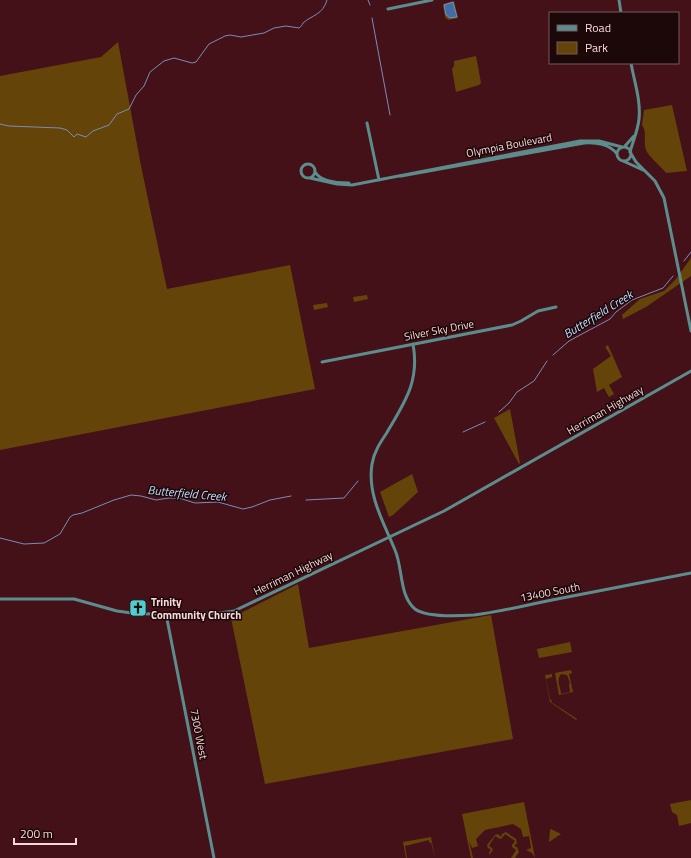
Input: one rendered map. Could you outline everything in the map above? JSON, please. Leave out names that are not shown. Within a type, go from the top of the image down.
[{"type":"street","points":[[388,9],[432,0]]},
{"type":"street","points":[[619,0],[621,12]]},
{"type":"street","points":[[623,161],[629,158],[639,119],[639,106],[631,64]]},
{"type":"street","points":[[367,123],[379,180]]},
{"type":"street","points":[[635,136],[628,144],[618,150],[617,154],[618,158],[643,170]]},
{"type":"street","name":"Olympia Boulevard","points":[[310,178],[341,185],[362,183],[580,141],[599,141],[622,147]]},
{"type":"street","name":"Olympia Boulevard","points":[[399,176],[406,176],[584,142],[603,145],[613,149],[617,154]]},
{"type":"street","points":[[622,147],[628,148],[643,170],[657,184],[665,202],[691,331]]},
{"type":"street","points":[[307,165],[311,165],[315,172],[310,178],[303,175],[302,171],[303,167],[307,165]]},
{"type":"street","name":"Olympia Boulevard","points":[[315,172],[319,177],[333,181],[343,183],[362,183]]},
{"type":"street","name":"Silver Sky Drive","points":[[322,362],[512,325],[522,321],[538,311],[556,307]]},
{"type":"street","points":[[389,537],[378,512],[372,484],[372,467],[374,455],[378,447],[410,391],[415,371],[413,344]]},
{"type":"street","name":"Herriman Highway","points":[[0,599],[74,599],[123,612],[138,614],[234,612],[444,511],[691,371]]},
{"type":"street","name":"13400 South","points":[[389,537],[398,559],[406,596],[413,607],[420,612],[429,615],[474,615],[691,574]]},
{"type":"street","name":"7300 West","points":[[166,614],[214,858]]},
{"type":"green space","points":[[454,1],[458,18],[448,20],[445,17],[443,4]]},
{"type":"green space","points":[[118,42],[141,166],[167,289],[290,265],[315,389],[0,450],[0,76],[101,57]]},
{"type":"green space","points":[[476,56],[481,83],[479,85],[456,92],[452,69],[454,66],[454,61]]},
{"type":"green space","points":[[672,105],[687,171],[666,173],[647,152],[645,145],[645,131],[642,125],[644,110]]},
{"type":"green space","points":[[691,258],[691,276],[646,307],[623,319],[622,315],[640,299],[664,291],[676,279]]},
{"type":"green space","points":[[367,295],[368,299],[354,302],[353,297]]},
{"type":"green space","points":[[327,303],[328,307],[314,310],[313,305]]},
{"type":"green space","points":[[608,345],[622,377],[609,385],[614,394],[609,397],[604,388],[597,392],[593,369],[611,356],[605,347]]},
{"type":"green space","points":[[510,409],[520,463],[519,464],[494,418]]},
{"type":"green space","points":[[412,474],[418,492],[389,517],[380,492]]},
{"type":"green space","points":[[298,584],[309,648],[491,615],[513,739],[265,784],[231,618]]},
{"type":"green space","points":[[570,642],[572,652],[539,658],[537,649]]},
{"type":"green space","points":[[571,670],[572,673],[569,674],[573,692],[559,695],[555,673]],"holes":[[[561,674],[567,675],[570,683],[570,692],[561,694],[559,678]]]},
{"type":"green space","points":[[552,674],[552,677],[546,679],[551,702],[577,719],[576,720],[550,702],[545,675]]},
{"type":"green space","points":[[691,800],[691,823],[679,826],[677,815],[672,812],[670,804]]},
{"type":"green space","points":[[524,802],[535,858],[532,853],[526,850],[531,848],[529,836],[523,837],[521,829],[513,824],[485,830],[476,839],[478,846],[472,848],[469,841],[473,858],[471,858],[462,814]]},
{"type":"green space","points":[[551,829],[561,834],[549,842],[550,830]]},
{"type":"green space","points":[[506,832],[516,839],[517,843],[514,846],[517,847],[519,852],[515,858],[511,858],[516,850],[512,847],[515,841],[505,834],[500,839],[495,836],[489,846],[493,850],[489,855],[491,850],[487,845],[495,835],[498,834],[501,837],[502,834]]},
{"type":"green space","points":[[431,837],[435,858],[431,842],[429,843],[429,840],[405,846],[406,858],[403,842]]},
{"type":"water","points":[[453,2],[457,17],[450,18],[446,15],[444,5]]},
{"type":"waterway","points":[[0,124],[9,126],[60,128],[67,130],[74,137],[77,134],[86,137],[93,131],[109,125],[117,114],[129,109],[136,95],[144,86],[150,72],[164,61],[174,58],[192,63],[196,62],[209,44],[225,36],[230,35],[241,37],[264,33],[274,28],[286,26],[299,28],[306,20],[320,12],[327,0]]},
{"type":"waterway","points":[[368,0],[370,5]]},
{"type":"waterway","points":[[372,18],[390,115]]},
{"type":"waterway","name":"Butterfield Creek","points":[[684,261],[691,252]]},
{"type":"waterway","name":"Butterfield Creek","points":[[553,355],[569,341],[610,319],[616,312],[632,300],[663,288],[673,276]]},
{"type":"waterway","name":"Butterfield Creek","points":[[499,412],[509,403],[517,392],[534,381],[547,361]]},
{"type":"waterway","name":"Butterfield Creek","points":[[463,432],[485,422]]},
{"type":"waterway","name":"Butterfield Creek","points":[[306,500],[344,498],[358,481]]},
{"type":"waterway","name":"Butterfield Creek","points":[[0,538],[24,544],[44,543],[60,534],[70,517],[73,515],[131,495],[156,500],[179,498],[195,503],[218,502],[243,509],[270,500],[291,496]]},
{"type":"place","name":"Trinity Community Church","points":[[138,608]]}]
